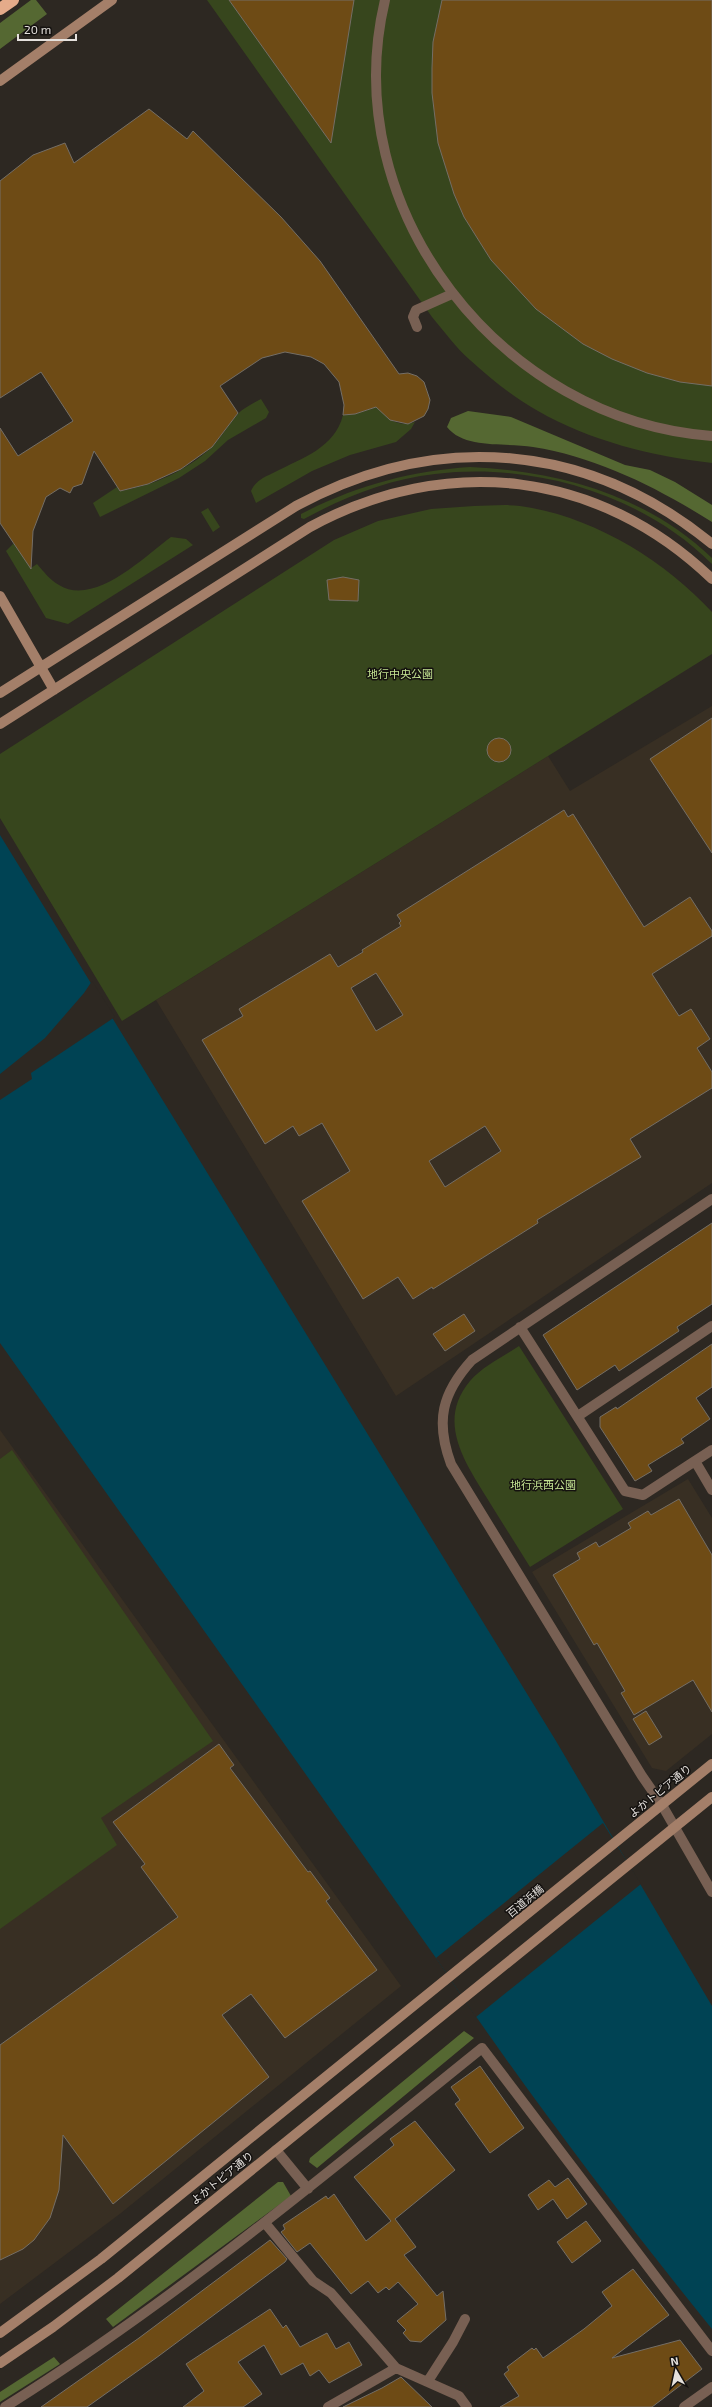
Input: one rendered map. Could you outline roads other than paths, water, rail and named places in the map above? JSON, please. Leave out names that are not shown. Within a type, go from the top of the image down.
[{"type":"highway","points":[[0,10],[13,0]]},
{"type":"street","points":[[0,81],[112,0]]},
{"type":"street","points":[[385,0],[380,32],[378,87],[384,143],[395,183],[410,222],[422,247],[452,294],[492,338],[532,370],[563,390],[589,404],[645,424],[712,436]]},
{"type":"street","points":[[417,327],[413,317],[416,310],[452,294]]},
{"type":"street","points":[[0,693],[42,668],[296,506],[322,492],[360,477],[402,464],[470,456],[515,458],[576,470],[619,486],[658,505],[712,544]]},
{"type":"street","points":[[0,724],[228,578],[334,514],[370,500],[437,484],[512,484],[567,494],[609,509],[646,528],[680,551],[712,579]]},
{"type":"street","points":[[0,596],[54,690]]},
{"type":"street","points":[[712,1199],[472,1360],[451,1386],[443,1417],[445,1448],[451,1464],[642,1776],[662,1805],[712,1892]]},
{"type":"street","points":[[578,1416],[712,1326]]},
{"type":"street","points":[[520,1327],[625,1491],[643,1495],[712,1450]]},
{"type":"street","points":[[695,1461],[712,1490]]},
{"type":"street","name":"よかトピア通り","points":[[623,1838],[712,1764]]},
{"type":"street","points":[[674,1828],[712,1797]]},
{"type":"street","name":"よかトピア通り","points":[[0,2364],[53,2327],[118,2278],[674,1828]]},
{"type":"street","name":"百道浜橋","points":[[442,1983],[623,1838]]},
{"type":"street","name":"よかトピア通り","points":[[0,2333],[101,2259],[442,1983]]},
{"type":"street","points":[[5,2407],[55,2376],[266,2223],[482,2048],[712,2351]]},
{"type":"street","points":[[276,2150],[308,2188]]},
{"type":"street","points":[[266,2223],[313,2281],[331,2293],[396,2368],[459,2396],[467,2407]]},
{"type":"street","points":[[428,2381],[454,2342],[465,2319]]},
{"type":"street","points":[[328,2407],[396,2368]]},
{"type":"street","points":[[684,2407],[712,2387]]},
{"type":"water","points":[[0,835],[556,1741],[712,2006],[712,2329],[605,2193],[502,2053],[0,1343]]},
{"type":"park label","name":"地行中央公園","points":[[400,674]]},
{"type":"park label","name":"地行浜西公園","points":[[543,1485]]}]
